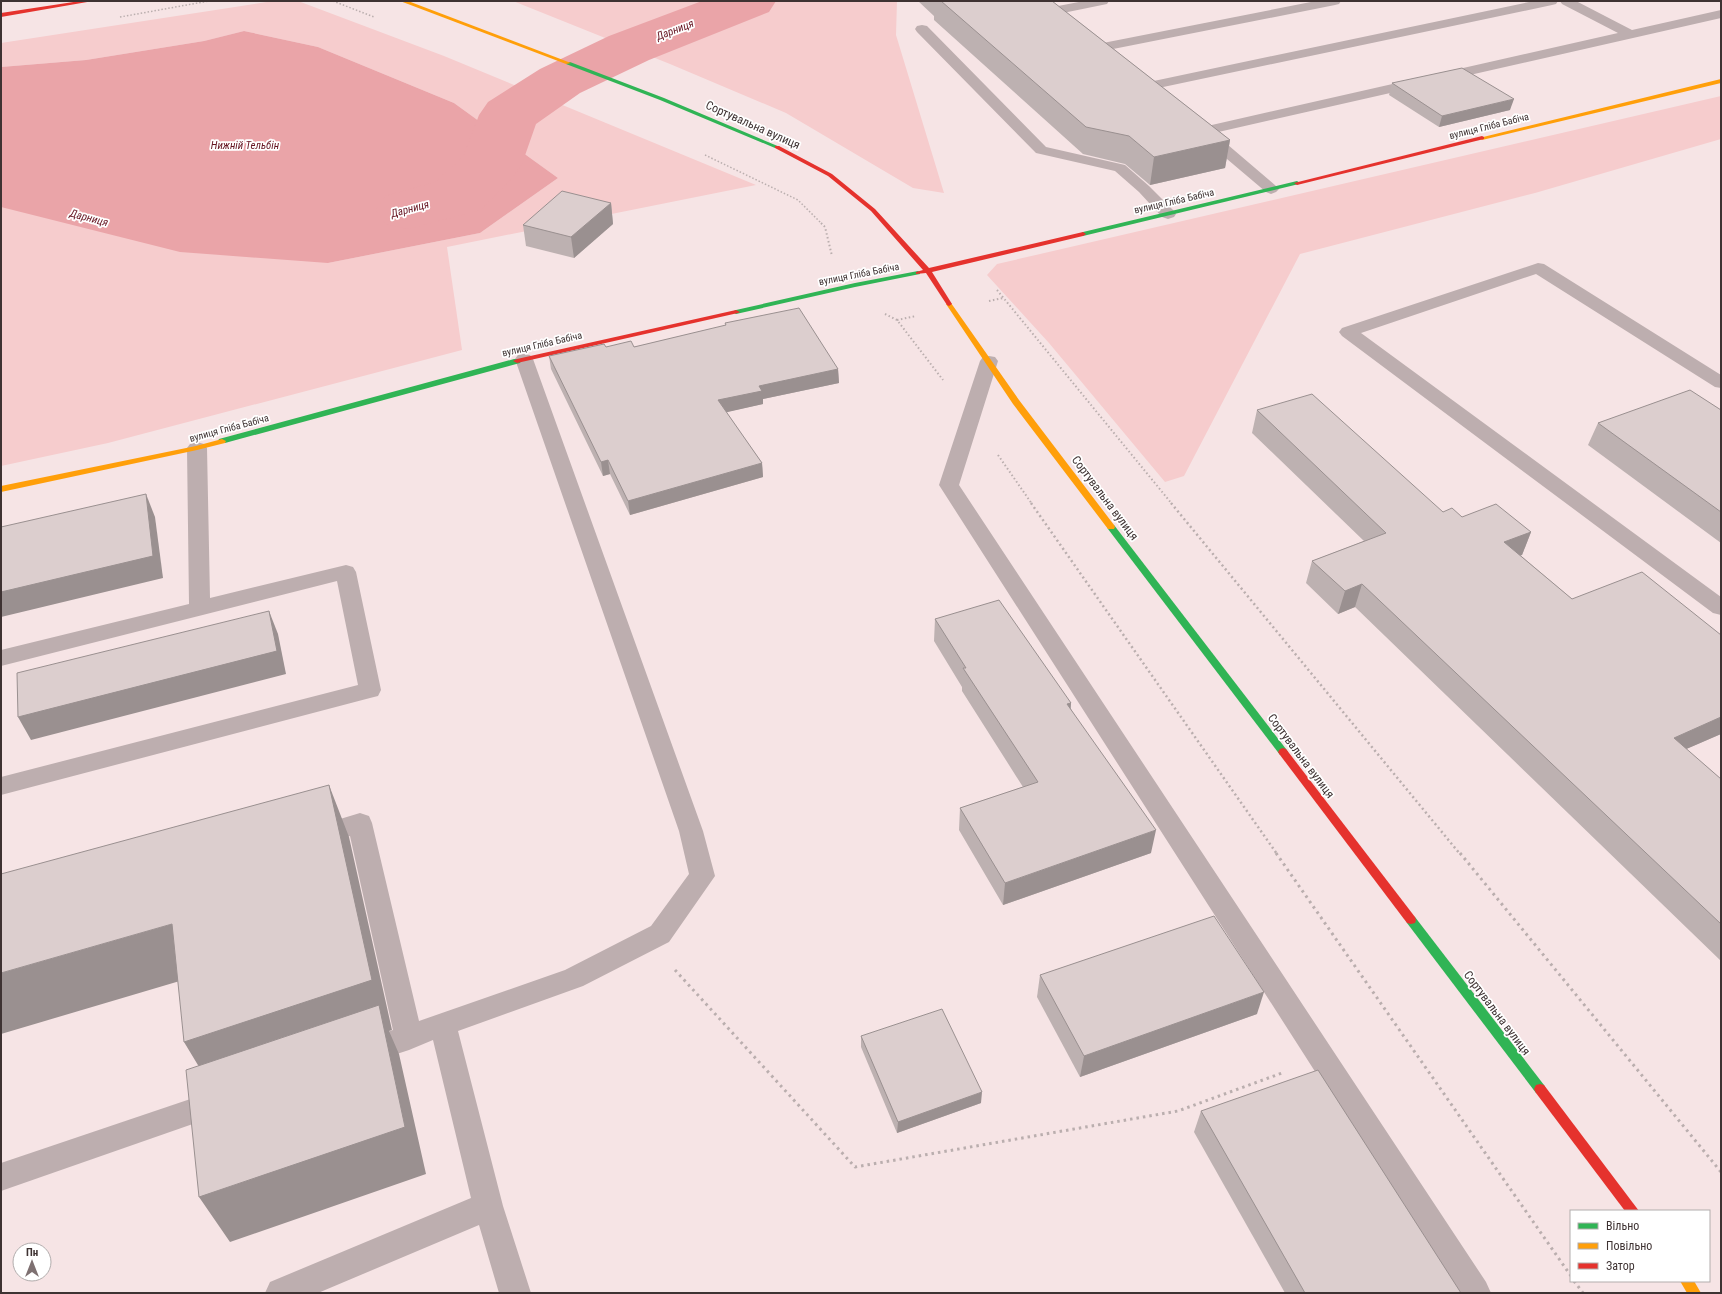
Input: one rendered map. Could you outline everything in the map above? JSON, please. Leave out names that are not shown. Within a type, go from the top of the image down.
[{"type":"street","points":[[1,15],[90,1]]},
{"type":"street","name":"Сортувальна вулиця","points":[[403,1],[662,99],[771,144],[830,175],[873,210],[928,271],[952,309],[1016,402],[1632,1210]]},
{"type":"street","name":"вулиця Гліба Бабіча","points":[[1,489],[197,448],[524,359],[855,285],[976,260],[1721,81]]},
{"type":"street","points":[[1687,1282],[1695,1293]]},
{"type":"lane","points":[[1053,5],[1104,1]]},
{"type":"lane","points":[[1103,47],[1334,1]]},
{"type":"lane","points":[[1149,86],[1552,1]]},
{"type":"lane","points":[[1566,1],[1631,35]]},
{"type":"lane","points":[[1053,5],[1069,19]]},
{"type":"lane","points":[[1203,131],[1721,14]]},
{"type":"lane","points":[[922,29],[1041,150],[1120,168],[1144,189],[1168,214]]},
{"type":"lane","points":[[1092,38],[1114,57]]},
{"type":"lane","points":[[1137,76],[1161,96]]},
{"type":"lane","points":[[1191,121],[1271,189]]},
{"type":"lane","points":[[1721,383],[1538,268],[1348,332],[1721,608]]},
{"type":"lane","points":[[348,1058],[443,1026],[574,978],[660,934],[702,876],[691,831],[524,359]]},
{"type":"lane","points":[[989,361],[949,484],[1475,1293]]},
{"type":"lane","points":[[197,448],[200,609]]},
{"type":"lane","points":[[1,658],[346,572],[370,690],[1,786]]},
{"type":"lane","points":[[292,842],[360,823],[408,1038]]},
{"type":"lane","points":[[443,1026],[488,1206],[515,1293]]},
{"type":"lane","points":[[1,1177],[242,1094]]},
{"type":"lane","points":[[281,1293],[488,1206]]},
{"type":"path","points":[[700,152],[798,200],[825,227],[832,256],[826,260]]},
{"type":"path","points":[[976,260],[1003,298],[1721,1172]]},
{"type":"path","points":[[884,314],[897,320],[971,416],[1570,1275]]},
{"type":"path","points":[[647,940],[855,1167],[1178,1111],[1322,1058]]},
{"type":"path","points":[[1575,1282],[1583,1293]]},
{"type":"shaded area","points":[[273,1],[298,1],[444,56],[756,185],[447,247],[462,350],[108,443],[1,466],[1,72],[328,263],[480,233],[558,178],[454,103],[318,47],[244,31],[204,41],[86,60],[1,67],[1,43]]},
{"type":"shaded area","points":[[513,1],[897,1],[896,35],[944,193],[913,188],[786,113],[670,64]]},
{"type":"shaded area","points":[[1721,96],[1721,139],[1535,193],[1300,254],[1184,476],[1165,482],[1049,343],[987,275],[997,264]]},
{"type":"water","name":"Нижній Тельбін","points":[[244,31],[318,47],[454,103],[558,178],[480,233],[328,263],[180,252],[1,207],[1,67],[86,60],[204,41]]},
{"type":"building","points":[[941,1],[1052,1],[1230,140],[1154,157],[1129,136],[1086,127]]},
{"type":"building","points":[[1462,68],[1514,99],[1442,116],[1392,83]]},
{"type":"building","points":[[562,191],[611,203],[571,237],[523,225]]},
{"type":"building","points":[[799,308],[838,369],[759,386],[762,391],[718,400],[762,463],[628,501],[608,460],[601,462],[549,356],[604,344],[606,347],[631,341],[634,347],[726,325],[725,323]]},
{"type":"building","points":[[1690,390],[1721,410],[1721,512],[1598,423]]},
{"type":"building","points":[[1312,394],[1443,512],[1452,508],[1462,517],[1496,504],[1531,532],[1504,542],[1572,599],[1642,572],[1721,635],[1721,717],[1674,738],[1721,779],[1721,924],[1362,584],[1345,591],[1312,561],[1386,533],[1257,410]]},
{"type":"building","points":[[146,494],[153,556],[1,592],[1,527]]},
{"type":"building","points":[[999,600],[1071,703],[1067,704],[1156,830],[1005,883],[960,808],[1038,782],[963,668],[966,668],[935,619]]},
{"type":"building","points":[[269,611],[277,651],[18,717],[17,673]]},
{"type":"building","points":[[329,785],[372,980],[184,1042],[172,924],[1,973],[1,874]]},
{"type":"building","points":[[1214,916],[1264,992],[1084,1056],[1040,975]]},
{"type":"building","points":[[379,1005],[405,1127],[199,1197],[186,1070]]},
{"type":"building","points":[[942,1009],[982,1092],[898,1122],[861,1036]]},
{"type":"building","points":[[1318,1070],[1461,1293],[1305,1293],[1201,1111]]},
{"type":"waterway","name":"Дарниця","points":[[408,210],[458,196],[491,164],[509,115],[560,81],[629,48],[750,1]]},
{"type":"traffic: fast","points":[[568,63],[662,99],[777,147]]},
{"type":"traffic: fast","points":[[1083,234],[1297,183]]},
{"type":"traffic: fast","points":[[736,312],[855,285],[918,273]]},
{"type":"traffic: fast","points":[[222,441],[517,361]]},
{"type":"traffic: fast","points":[[1111,527],[1283,752]]},
{"type":"traffic: fast","points":[[1411,920],[1540,1089]]},
{"type":"traffic: slow","points":[[403,1],[568,63]]},
{"type":"traffic: slow","points":[[1482,138],[1721,81]]},
{"type":"traffic: slow","points":[[949,304],[1016,402],[1111,527]]},
{"type":"traffic: slow","points":[[1,489],[197,448],[222,441]]},
{"type":"traffic: slow","points":[[1687,1282],[1695,1293]]},
{"type":"traffic: jam","points":[[1,15],[90,1]]},
{"type":"traffic: jam","points":[[1297,183],[1482,138]]},
{"type":"traffic: jam","points":[[777,147],[830,175],[873,210],[928,271],[949,304]]},
{"type":"traffic: jam","points":[[918,273],[1083,234]]},
{"type":"traffic: jam","points":[[517,361],[736,312]]},
{"type":"traffic: jam","points":[[1283,752],[1411,920]]},
{"type":"traffic: jam","points":[[1540,1089],[1632,1210]]}]
